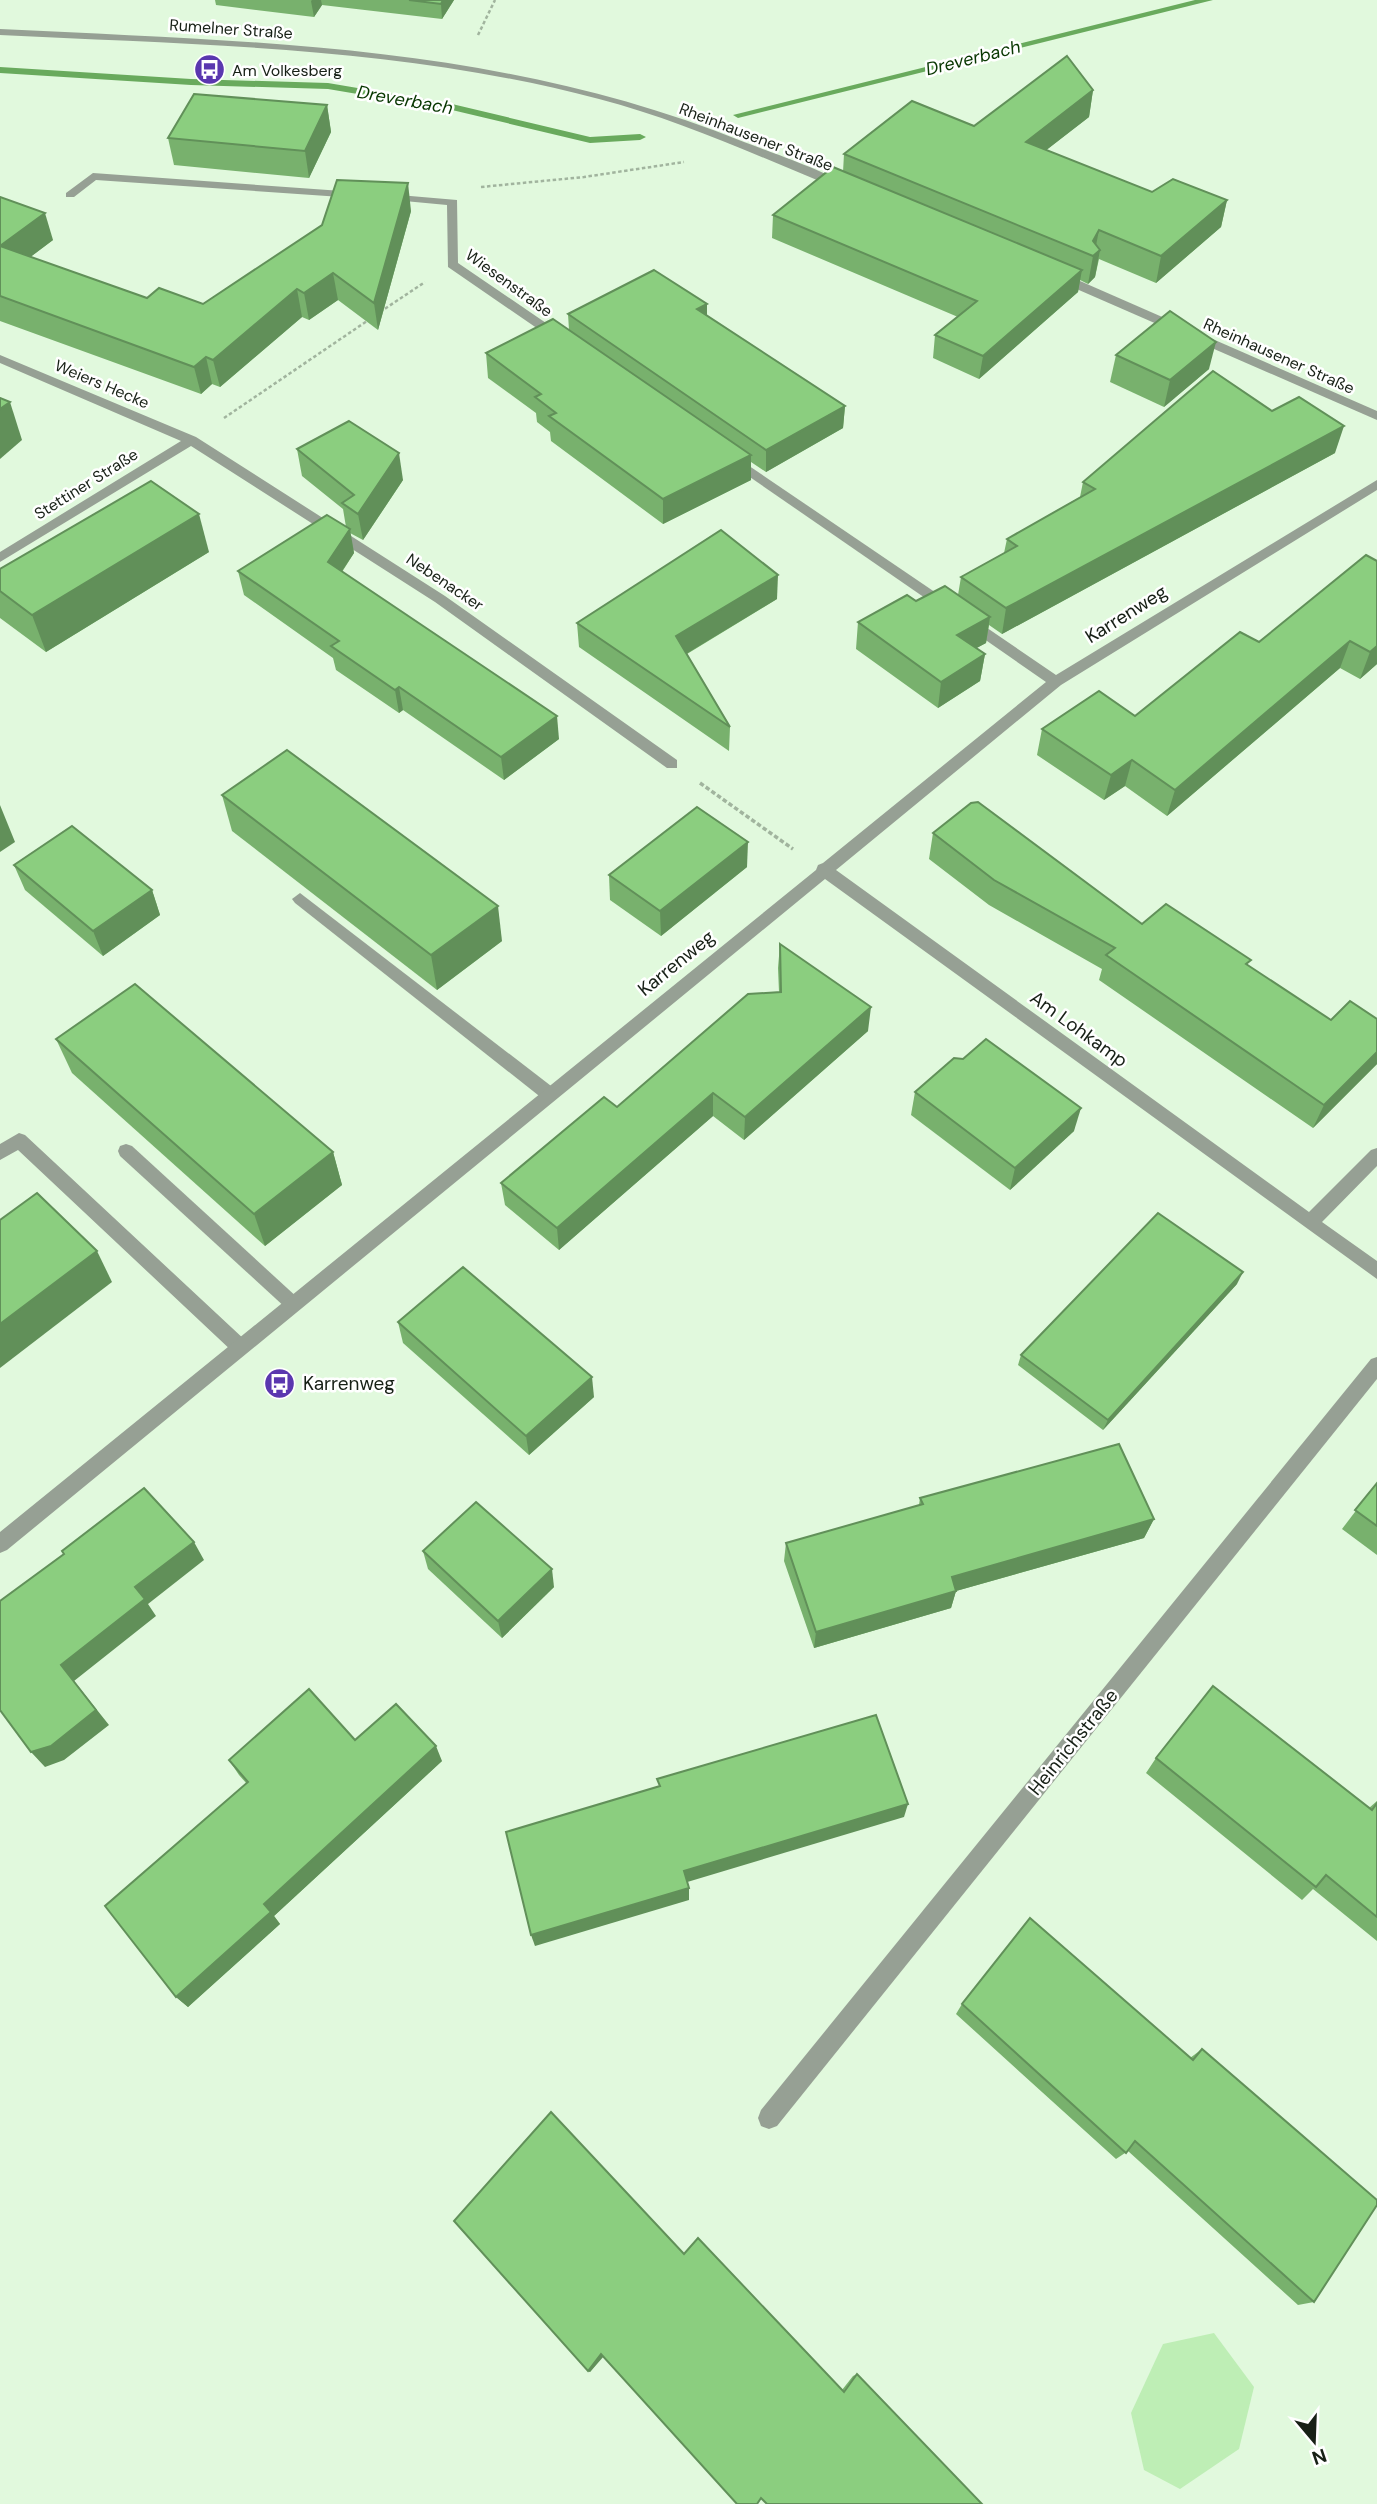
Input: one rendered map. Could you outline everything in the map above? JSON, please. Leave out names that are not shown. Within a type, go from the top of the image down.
[{"type":"street","name":"Rumelner Straße","points":[[0,32],[264,47],[460,66]]},
{"type":"street","name":"Rheinhausener Straße","points":[[460,66],[603,97],[726,140],[856,193]]},
{"type":"street","points":[[70,195],[93,176],[453,202]]},
{"type":"street","name":"Wiesenstraße","points":[[453,202],[452,264],[577,351]]},
{"type":"street","name":"Rheinhausener Straße","points":[[1050,273],[1377,416]]},
{"type":"street","name":"Weiers Hecke","points":[[0,359],[191,440]]},
{"type":"street","name":"Stettiner Straße","points":[[0,558],[191,440]]},
{"type":"street","name":"Nebenacker","points":[[191,440],[440,599],[672,764]]},
{"type":"street","points":[[725,453],[1056,682]]},
{"type":"street","name":"Karrenweg","points":[[0,1544],[822,869],[1056,682],[1377,484]]},
{"type":"street","name":"Am Lohkamp","points":[[822,869],[1377,1271]]},
{"type":"street","points":[[300,900],[549,1094]]},
{"type":"street","points":[[0,1153],[19,1140],[240,1347]]},
{"type":"street","points":[[126,1151],[293,1304]]},
{"type":"street","points":[[1310,1223],[1377,1156]]},
{"type":"street","name":"Heinrichstraße","points":[[769,2118],[1377,1365]]},
{"type":"path","points":[[453,202],[480,187],[666,167],[707,155],[726,140]]},
{"type":"path","points":[[191,440],[452,264]]},
{"type":"path","points":[[672,764],[822,869]]},
{"type":"green space","points":[[1214,2333],[1254,2387],[1239,2449],[1180,2489],[1144,2470],[1131,2413],[1163,2344]]},
{"type":"building","points":[[409,0],[443,0],[441,4]]},
{"type":"building","points":[[1067,56],[1093,90],[1026,142],[1152,192],[1173,179],[1227,200],[1161,256],[1099,230],[1093,241],[1100,250],[1093,256],[844,154],[912,101],[974,126]]},
{"type":"building","points":[[194,94],[327,105],[305,151],[168,138]]},
{"type":"building","points":[[833,167],[1082,270],[983,356],[935,335],[977,301],[773,215]]},
{"type":"building","points":[[337,180],[408,183],[374,303],[333,273],[304,293],[297,289],[213,360],[206,357],[194,367],[0,296],[0,246],[147,298],[159,288],[203,304],[322,225]]},
{"type":"building","points":[[0,197],[45,213],[0,246]]},
{"type":"building","points":[[654,270],[707,304],[697,309],[845,406],[766,450],[568,314]]},
{"type":"building","points":[[1170,311],[1216,342],[1170,380],[1116,355]]},
{"type":"building","points":[[553,319],[751,455],[663,499],[549,416],[556,413],[535,397],[541,394],[486,353]]},
{"type":"building","points":[[1213,371],[1272,411],[1299,397],[1344,426],[1006,608],[961,577],[1017,546],[1007,539],[1095,489],[1083,482]]},
{"type":"building","points":[[0,398],[10,402],[0,409]]},
{"type":"building","points":[[349,421],[399,453],[358,514],[342,503],[354,495],[297,449]]},
{"type":"building","points":[[151,481],[199,514],[32,615],[0,591],[0,569]]},
{"type":"building","points":[[327,515],[350,529],[328,562],[557,716],[501,757],[399,687],[395,690],[331,646],[339,641],[238,571]]},
{"type":"building","points":[[721,530],[778,575],[676,636],[730,727],[577,623]]},
{"type":"building","points":[[1366,555],[1377,561],[1377,646],[1370,652],[1350,641],[1175,790],[1132,760],[1111,775],[1042,729],[1099,691],[1135,716],[1240,632],[1259,642]]},
{"type":"building","points":[[945,586],[990,617],[957,635],[985,654],[941,682],[858,622],[907,595],[916,601]]},
{"type":"building","points":[[287,750],[498,906],[431,955],[222,795]]},
{"type":"building","points":[[978,802],[1142,924],[1166,904],[1251,960],[1246,964],[1331,1020],[1350,1001],[1377,1019],[1377,1052],[1324,1105],[1106,955],[1115,948],[994,880],[933,833],[971,803]]},
{"type":"building","points":[[697,807],[748,842],[660,911],[609,875]]},
{"type":"building","points":[[72,826],[152,890],[93,931],[14,865]]},
{"type":"building","points":[[780,944],[871,1007],[745,1117],[713,1093],[557,1228],[501,1183],[604,1097],[617,1107],[748,994],[781,992]]},
{"type":"building","points":[[135,984],[333,1152],[254,1214],[56,1039]]},
{"type":"building","points":[[986,1039],[1081,1108],[1015,1168],[915,1092],[954,1058],[963,1059]]},
{"type":"building","points":[[37,1193],[97,1251],[0,1324],[0,1220]]},
{"type":"building","points":[[1158,1213],[1243,1272],[1108,1420],[1021,1355]]},
{"type":"building","points":[[463,1267],[592,1377],[526,1436],[398,1322]]},
{"type":"building","points":[[1119,1444],[1154,1519],[952,1577],[956,1591],[816,1632],[786,1543],[923,1504],[920,1498]]},
{"type":"building","points":[[1377,1483],[1377,1526],[1355,1510]]},
{"type":"building","points":[[144,1488],[194,1542],[135,1587],[145,1599],[61,1665],[96,1710],[51,1746],[31,1752],[0,1710],[0,1601],[64,1554],[62,1551]]},
{"type":"building","points":[[476,1502],[552,1569],[498,1621],[423,1551]]},
{"type":"building","points":[[1213,1686],[1372,1810],[1377,1803],[1377,1917],[1326,1875],[1316,1887],[1156,1758]]},
{"type":"building","points":[[309,1689],[355,1740],[396,1704],[436,1746],[264,1904],[271,1912],[176,1997],[105,1906],[248,1782],[229,1760]]},
{"type":"building","points":[[876,1715],[908,1804],[684,1871],[689,1888],[531,1935],[506,1832],[660,1786],[657,1779]]},
{"type":"building","points":[[1030,1918],[1193,2060],[1202,2049],[1377,2200],[1377,2205],[1314,2302],[1135,2141],[1126,2153],[962,2004]]},
{"type":"building","points":[[551,2112],[684,2254],[698,2238],[844,2392],[857,2374],[982,2504],[767,2504],[761,2498],[757,2504],[737,2504],[601,2354],[588,2371],[454,2221]]},
{"type":"waterway","name":"Dreverbach","points":[[738,115],[1208,0]]},
{"type":"waterway","name":"Dreverbach","points":[[0,70],[191,82],[328,86],[452,107],[590,140],[640,137]]},
{"type":"place","name":"Am Volkesberg","points":[[209,70]]},
{"type":"place","name":"Karrenweg","points":[[280,1383]]}]
